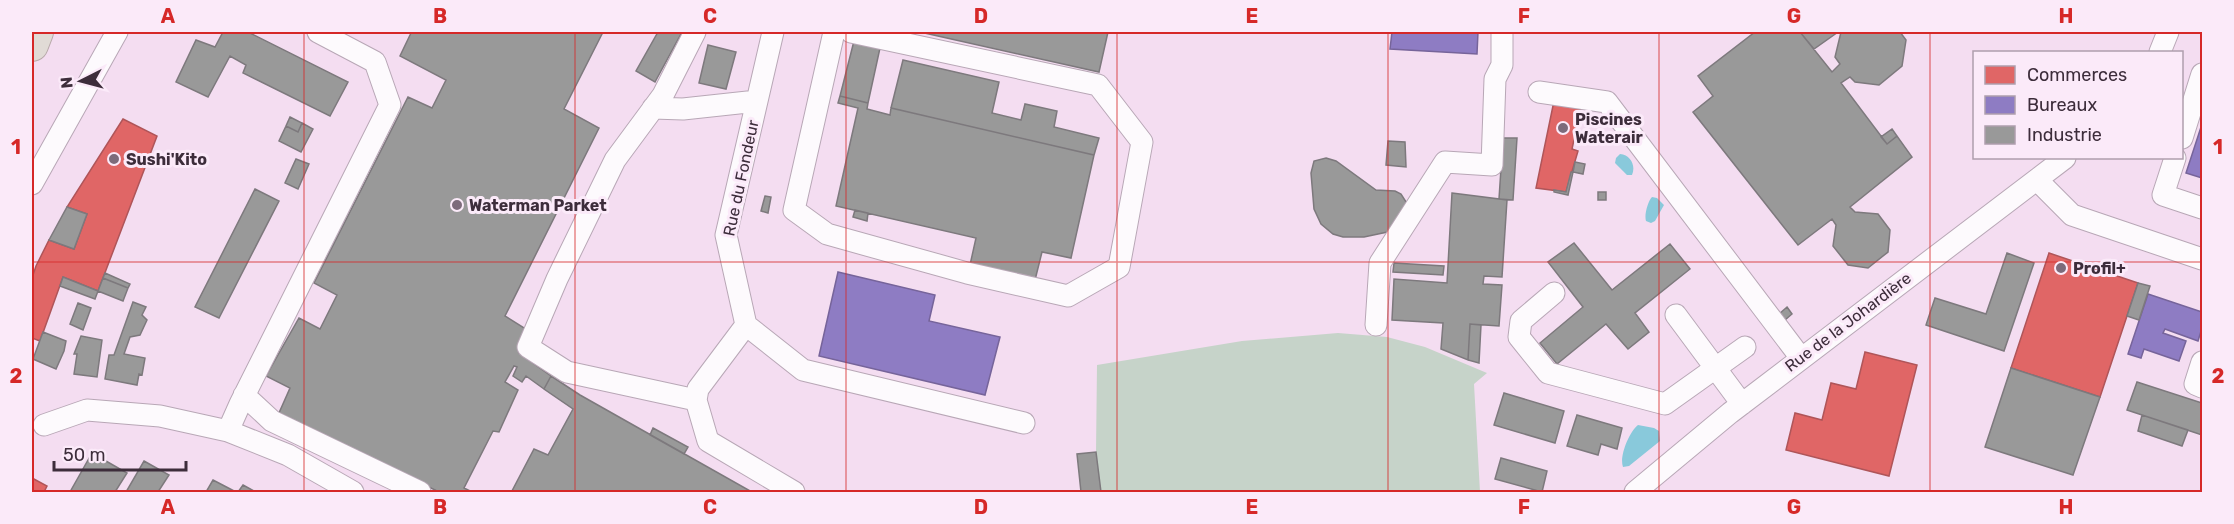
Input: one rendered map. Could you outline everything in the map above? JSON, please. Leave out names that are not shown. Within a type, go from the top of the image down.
[{"type":"highway","points":[[32,45],[37,32]]},
{"type":"street","points":[[32,184],[117,32]]},
{"type":"street","points":[[228,431],[390,105],[375,62],[318,32]]},
{"type":"street","points":[[695,32],[663,96],[615,160],[557,279],[528,347],[567,372],[696,400]]},
{"type":"street","name":"Rue du Fondeur","points":[[746,325],[726,235],[773,32]]},
{"type":"street","points":[[834,32],[794,210],[828,234],[967,273],[1068,296],[1119,267],[1142,142],[1098,85],[851,32]]},
{"type":"street","points":[[1376,325],[1380,263],[1445,162],[1492,165],[1495,79],[1502,65],[1502,32]]},
{"type":"street","points":[[2160,51],[2168,32]]},
{"type":"street","points":[[2183,132],[2202,74]]},
{"type":"street","points":[[1539,92],[1607,102],[1801,358]]},
{"type":"street","points":[[653,108],[682,109],[758,101]]},
{"type":"street","name":"Rue de la Johardière","points":[[1635,492],[1801,358],[2065,159]]},
{"type":"street","points":[[2175,159],[2163,195],[2202,208]]},
{"type":"street","points":[[2037,180],[2072,215],[2202,259]]},
{"type":"street","points":[[1554,293],[1521,321],[1519,338],[1548,373],[1665,404],[1745,347]]},
{"type":"street","points":[[1676,315],[1742,404]]},
{"type":"street","points":[[794,492],[708,441],[696,400],[698,389],[746,325],[803,370],[1024,423]]},
{"type":"street","points":[[2202,362],[2195,384],[2202,387]]},
{"type":"street","points":[[244,395],[272,421],[420,492]]},
{"type":"street","points":[[44,425],[87,410],[160,416],[228,431],[288,455],[353,492]]},
{"type":"shaded area","points":[[1338,333],[1387,337],[1425,347],[1487,373],[1474,384],[1480,492],[1101,492],[1096,452],[1097,365],[1242,341]]},
{"type":"water","points":[[1620,154],[1627,156],[1632,162],[1632,175],[1627,175],[1615,163]]},
{"type":"water","points":[[1652,197],[1657,198],[1664,205],[1655,221],[1651,223],[1646,221],[1646,215]]},
{"type":"water","points":[[1638,425],[1659,431],[1660,441],[1629,466],[1623,467],[1622,457],[1626,445],[1631,433]]},
{"type":"building: Commerces","name":"Piscines Waterair","points":[[1554,101],[1581,107],[1572,149],[1578,151],[1566,192],[1536,188]]},
{"type":"building: Commerces","points":[[123,119],[157,136],[98,291],[63,277],[40,341],[32,338],[32,278],[36,266],[49,240],[74,249],[87,214],[67,207]]},
{"type":"building: Commerces","points":[[2049,253],[2138,283],[2100,397],[2011,368]]},
{"type":"building: Commerces","points":[[1865,352],[1917,365],[1889,476],[1786,450],[1795,413],[1822,420],[1831,383],[1856,389]]},
{"type":"building: Commerces","points":[[32,478],[47,486],[44,492],[32,492]]},
{"type":"building: Bureaux","points":[[1392,32],[1478,32],[1477,54],[1390,49]]},
{"type":"building: Bureaux","points":[[2202,124],[2202,178],[2186,173]]},
{"type":"building: Bureaux","points":[[838,272],[935,295],[929,321],[1000,337],[985,395],[819,356]]},
{"type":"building: Bureaux","points":[[2148,294],[2202,312],[2202,328],[2198,341],[2165,329],[2163,333],[2186,341],[2179,361],[2144,349],[2141,358],[2128,354]]},
{"type":"building: Industrie","points":[[223,32],[248,32],[348,82],[330,116],[243,73],[246,65],[230,56],[208,97],[176,82],[196,40],[215,47]]},
{"type":"building: Industrie","name":"Waterman Parket","points":[[408,32],[603,32],[564,109],[599,128],[505,316],[529,331],[519,353],[551,376],[544,389],[526,376],[522,382],[513,376],[517,367],[514,366],[505,382],[518,390],[499,432],[493,431],[464,488],[472,492],[439,492],[279,413],[290,388],[266,376],[299,318],[320,329],[337,295],[314,283],[408,97],[432,108],[446,80],[400,56],[411,33]]},
{"type":"building: Industrie","points":[[658,32],[682,32],[655,82],[636,71]]},
{"type":"building: Industrie","points":[[920,32],[1108,32],[1099,72]]},
{"type":"building: Industrie","points":[[1755,32],[1800,32],[1832,72],[1840,64],[1835,57],[1841,32],[1900,32],[1906,40],[1902,66],[1879,85],[1855,82],[1850,77],[1841,83],[1887,144],[1897,136],[1912,157],[1850,207],[1855,212],[1878,214],[1890,230],[1888,252],[1868,268],[1848,265],[1833,246],[1836,225],[1832,219],[1798,245],[1693,112],[1713,96],[1698,76]]},
{"type":"building: Industrie","points":[[1800,32],[1838,32],[1814,49]]},
{"type":"building: Industrie","points":[[854,41],[880,48],[868,103],[840,96]]},
{"type":"building: Industrie","points":[[708,45],[736,52],[726,89],[699,83]]},
{"type":"building: Industrie","points":[[903,60],[999,82],[992,113],[1021,120],[1025,104],[1057,111],[1054,127],[1099,138],[1094,155],[891,108]]},
{"type":"building: Industrie","points":[[840,96],[868,103],[867,109],[890,115],[891,108],[1094,155],[1071,258],[1042,252],[1035,280],[970,265],[976,238],[836,206],[858,108],[838,103]]},
{"type":"building: Industrie","points":[[290,117],[302,123],[298,132],[286,126]]},
{"type":"building: Industrie","points":[[302,123],[313,129],[301,152],[279,141],[286,126],[298,132]]},
{"type":"building: Industrie","points":[[1892,129],[1897,136],[1887,144],[1881,137]]},
{"type":"building: Industrie","points":[[1503,138],[1517,138],[1513,200],[1499,199]]},
{"type":"building: Industrie","points":[[1388,141],[1405,142],[1406,167],[1386,165]]},
{"type":"building: Industrie","points":[[1326,158],[1336,161],[1376,190],[1395,191],[1401,194],[1408,205],[1392,231],[1364,237],[1343,237],[1333,234],[1321,224],[1314,209],[1311,173],[1314,161]]},
{"type":"building: Industrie","points":[[296,159],[309,164],[298,189],[285,183]]},
{"type":"building: Industrie","points":[[1575,162],[1585,164],[1583,174],[1573,172]]},
{"type":"building: Industrie","points":[[1571,172],[1573,172],[1568,195],[1554,192],[1554,190],[1566,192]]},
{"type":"building: Industrie","points":[[255,189],[279,201],[219,318],[195,307]]},
{"type":"building: Industrie","points":[[1598,192],[1606,192],[1606,200],[1598,200]]},
{"type":"building: Industrie","points":[[1452,193],[1507,200],[1502,277],[1484,276],[1483,284],[1502,285],[1499,326],[1470,324],[1468,360],[1441,349],[1443,323],[1392,320],[1394,279],[1447,283]]},
{"type":"building: Industrie","points":[[765,196],[771,197],[768,213],[761,211]]},
{"type":"building: Industrie","points":[[67,207],[87,214],[74,249],[49,240]]},
{"type":"building: Industrie","points":[[855,210],[868,213],[867,221],[853,217]]},
{"type":"building: Industrie","points":[[1574,243],[1612,290],[1670,244],[1690,269],[1635,313],[1649,332],[1628,349],[1606,324],[1557,364],[1540,343],[1583,307],[1548,262]]},
{"type":"building: Industrie","points":[[2007,253],[2034,263],[2004,351],[1926,325],[1935,298],[1986,314]]},
{"type":"building: Industrie","points":[[1394,263],[1444,266],[1443,275],[1393,272]]},
{"type":"building: Industrie","points":[[105,273],[130,284],[128,288],[103,278]]},
{"type":"building: Industrie","points":[[63,277],[98,291],[95,299],[60,286]]},
{"type":"building: Industrie","points":[[103,278],[128,288],[123,301],[98,291]]},
{"type":"building: Industrie","points":[[2138,283],[2150,286],[2139,320],[2127,316]]},
{"type":"building: Industrie","points":[[133,302],[146,307],[142,315],[147,320],[140,335],[130,337],[124,354],[145,358],[142,375],[139,374],[137,385],[105,379],[109,355],[114,355]]},
{"type":"building: Industrie","points":[[78,303],[91,308],[83,330],[70,324]]},
{"type":"building: Industrie","points":[[1787,307],[1792,314],[1785,320],[1779,314]]},
{"type":"building: Industrie","points":[[1470,324],[1481,325],[1479,363],[1468,360]]},
{"type":"building: Industrie","points":[[43,332],[66,341],[56,369],[33,359]]},
{"type":"building: Industrie","points":[[81,336],[102,340],[97,377],[74,374],[77,354],[74,354]]},
{"type":"building: Industrie","points":[[2011,368],[2100,397],[2073,475],[1985,447]]},
{"type":"building: Industrie","points":[[551,376],[580,395],[752,492],[512,491],[534,449],[548,455],[573,409],[544,389]]},
{"type":"building: Industrie","points":[[2137,382],[2202,403],[2202,435],[2127,410]]},
{"type":"building: Industrie","points":[[1504,393],[1564,411],[1555,443],[1494,425]]},
{"type":"building: Industrie","points":[[1577,415],[1622,428],[1617,449],[1601,444],[1598,455],[1567,446]]},
{"type":"building: Industrie","points":[[2142,415],[2188,430],[2182,446],[2138,431]]},
{"type":"building: Industrie","points":[[653,428],[688,447],[684,454],[650,435]]},
{"type":"building: Industrie","points":[[1096,452],[1101,492],[1081,492],[1077,454]]},
{"type":"building: Industrie","points":[[92,453],[127,473],[115,492],[70,492]]},
{"type":"building: Industrie","points":[[1501,458],[1547,471],[1542,492],[1495,479]]},
{"type":"building: Industrie","points":[[144,461],[169,475],[158,492],[126,492]]},
{"type":"building: Industrie","points":[[213,480],[236,492],[206,492]]},
{"type":"building: Industrie","points":[[243,485],[256,492],[238,492]]},
{"type":"place","name":"Piscines Waterair","points":[[1563,128]]},
{"type":"place","name":"Sushi'Kito","points":[[114,159]]},
{"type":"place","name":"Waterman Parket","points":[[457,205]]},
{"type":"place","name":"Profil+","points":[[2061,268]]}]
